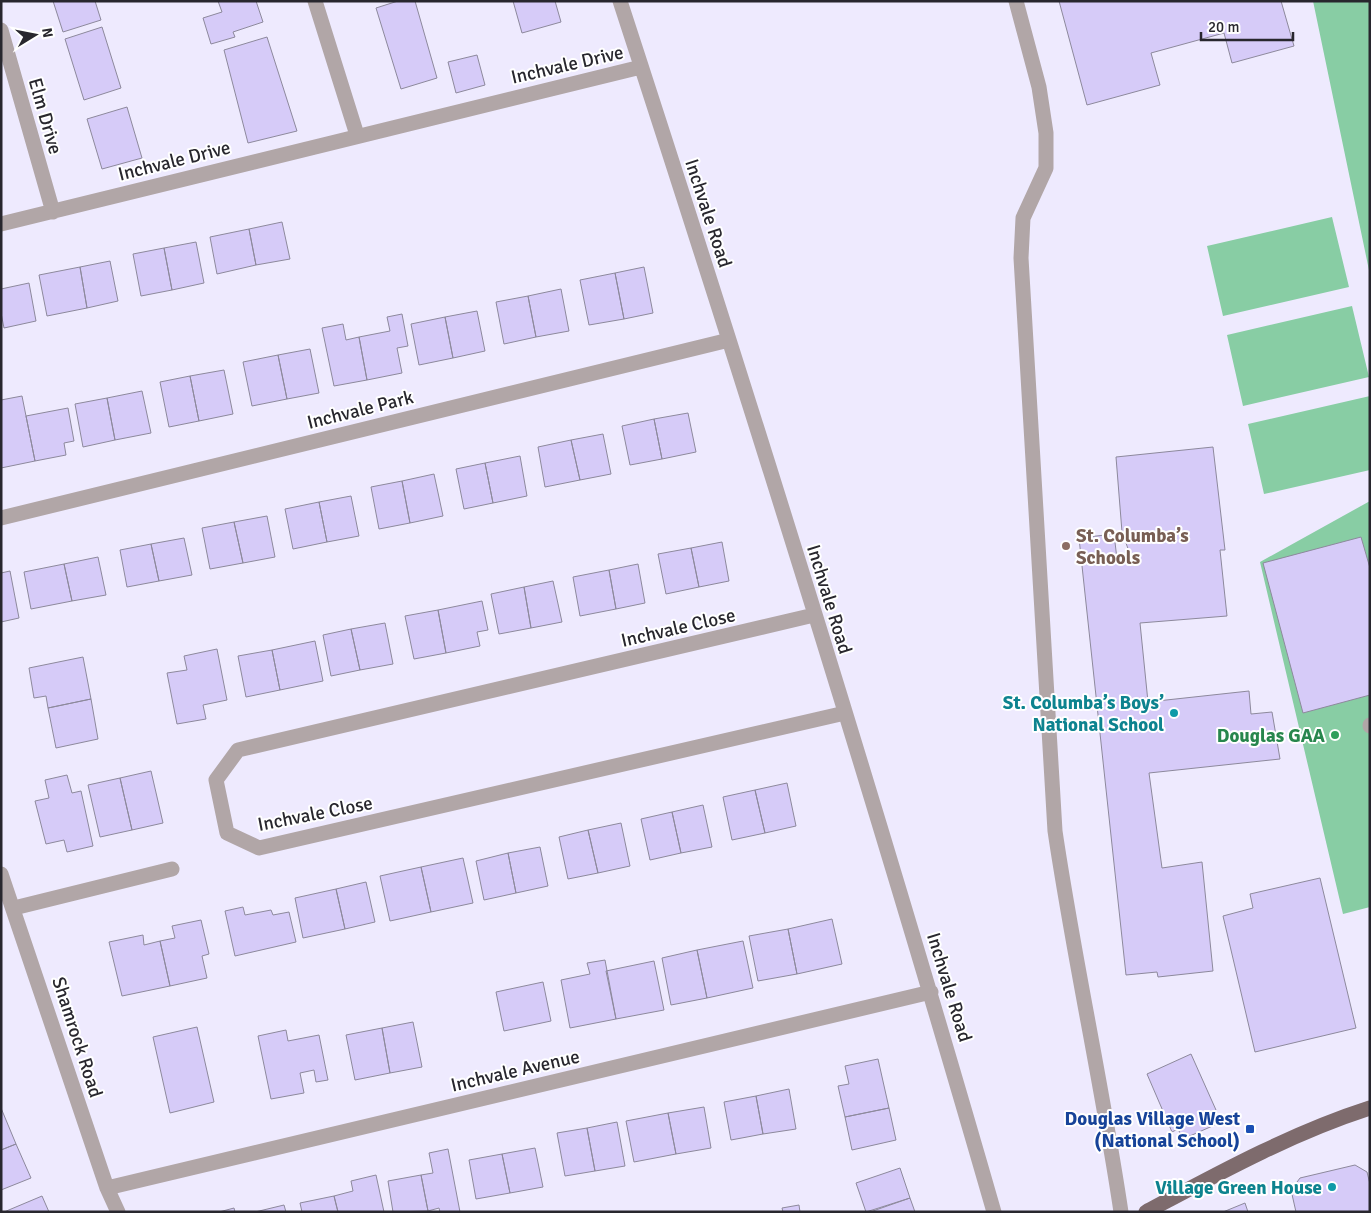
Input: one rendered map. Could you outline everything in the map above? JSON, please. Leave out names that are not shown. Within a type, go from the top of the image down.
[{"type":"main road","points":[[1146,1212],[1236,1164],[1346,1115],[1370,1108]]},
{"type":"street","points":[[315,1],[357,135]]},
{"type":"street","name":"Inchvale Road","points":[[620,1],[729,340],[845,713],[931,992],[994,1212]]},
{"type":"street","points":[[1016,1],[1039,87],[1046,133],[1046,168],[1023,218],[1021,249],[1055,832],[1065,897],[1110,1134],[1120,1212]]},
{"type":"street","name":"Elm Drive","points":[[1,30],[53,212]]},
{"type":"street","name":"Inchvale Drive","points":[[1,224],[357,135],[641,67]]},
{"type":"street","name":"Inchvale Park","points":[[1,518],[729,340]]},
{"type":"street","name":"Inchvale Close","points":[[814,616],[238,750],[216,780],[227,833],[259,848],[845,713]]},
{"type":"street","points":[[14,908],[172,869]]},
{"type":"street","name":"Shamrock Road","points":[[1,874],[107,1188],[118,1212]]},
{"type":"street","name":"Inchvale Avenue","points":[[107,1188],[931,992]]},
{"type":"green space","points":[[1313,1],[1370,1],[1370,275]]},
{"type":"green space","points":[[1332,217],[1349,287],[1223,316],[1207,246]]},
{"type":"green space","points":[[1352,306],[1369,377],[1243,406],[1227,335]]},
{"type":"green space","points":[[1370,396],[1370,470],[1264,494],[1248,424]]},
{"type":"green space","name":"Douglas GAA","points":[[1370,501],[1370,907],[1343,914],[1260,562]]},
{"type":"building","points":[[53,1],[95,1],[101,20],[63,32]]},
{"type":"building","points":[[218,1],[256,1],[263,22],[233,32],[235,37],[211,44],[203,18],[222,12]]},
{"type":"building","points":[[398,1],[415,1],[437,78],[401,89],[376,8]]},
{"type":"building","points":[[513,1],[555,1],[561,22],[522,33]]},
{"type":"building","points":[[1059,1],[1281,1],[1294,46],[1232,63],[1224,33],[1151,53],[1160,85],[1087,105]]},
{"type":"building","points":[[102,27],[121,88],[84,100],[65,39]]},
{"type":"building","points":[[267,37],[297,131],[248,143],[224,50]]},
{"type":"building","points":[[477,55],[485,85],[456,93],[448,62]]},
{"type":"building","points":[[127,107],[142,158],[102,169],[87,119]]},
{"type":"building","points":[[282,222],[290,259],[256,265],[249,229]]},
{"type":"building","points":[[249,229],[256,265],[217,274],[210,237]]},
{"type":"building","points":[[196,242],[204,283],[172,290],[164,248]]},
{"type":"building","points":[[164,248],[172,290],[141,296],[133,254]]},
{"type":"building","points":[[110,261],[118,301],[87,308],[80,267]]},
{"type":"building","points":[[80,267],[87,308],[47,316],[39,275]]},
{"type":"building","points":[[644,267],[653,313],[624,319],[615,273]]},
{"type":"building","points":[[615,273],[624,319],[589,325],[580,280]]},
{"type":"building","points":[[29,283],[36,321],[4,328],[1,313],[1,289]]},
{"type":"building","points":[[561,289],[569,331],[536,337],[528,296]]},
{"type":"building","points":[[528,296],[536,337],[504,344],[496,302]]},
{"type":"building","points":[[477,311],[485,351],[453,358],[445,317]]},
{"type":"building","points":[[402,314],[408,346],[397,348],[402,373],[367,380],[359,337],[390,331],[387,317]]},
{"type":"building","points":[[445,317],[453,358],[419,365],[411,324]]},
{"type":"building","points":[[343,324],[346,340],[359,337],[367,380],[334,386],[322,328]]},
{"type":"building","points":[[310,349],[319,393],[287,399],[278,355]]},
{"type":"building","points":[[278,355],[287,399],[252,406],[243,362]]},
{"type":"building","points":[[224,370],[233,414],[199,421],[190,376]]},
{"type":"building","points":[[190,376],[199,421],[169,427],[160,382]]},
{"type":"building","points":[[142,391],[151,433],[115,440],[107,398]]},
{"type":"building","points":[[22,396],[35,461],[1,468],[1,400]]},
{"type":"building","points":[[107,398],[115,440],[83,447],[75,404]]},
{"type":"building","points":[[68,408],[74,441],[64,443],[66,455],[35,461],[26,416]]},
{"type":"building","points":[[688,413],[696,452],[662,459],[654,419]]},
{"type":"building","points":[[654,419],[662,459],[630,465],[622,426]]},
{"type":"building","points":[[603,434],[611,474],[580,480],[571,440]]},
{"type":"building","points":[[571,440],[580,480],[545,487],[538,447]]},
{"type":"building","name":"St. Columba’s Boys’ National School","points":[[1213,447],[1225,550],[1220,550],[1227,616],[1140,623],[1148,702],[1249,691],[1251,714],[1272,712],[1280,759],[1149,773],[1162,868],[1202,862],[1213,971],[1158,977],[1157,972],[1126,975],[1079,538],[1114,534],[1117,559],[1131,557],[1122,532],[1116,457]]},
{"type":"building","points":[[520,456],[527,496],[493,503],[485,463]]},
{"type":"building","points":[[485,463],[493,503],[464,509],[456,469]]},
{"type":"building","points":[[434,474],[443,516],[410,523],[402,481]]},
{"type":"building","points":[[402,481],[410,523],[379,529],[371,487]]},
{"type":"building","points":[[351,496],[359,536],[327,542],[319,502]]},
{"type":"building","points":[[319,502],[327,542],[293,549],[285,509]]},
{"type":"building","points":[[267,516],[275,557],[243,563],[234,522]]},
{"type":"building","points":[[234,522],[243,563],[210,569],[202,528]]},
{"type":"building","points":[[1361,537],[1370,568],[1370,695],[1303,713],[1263,563]]},
{"type":"building","points":[[184,538],[192,575],[159,581],[151,544]]},
{"type":"building","points":[[722,542],[729,581],[699,587],[691,548]]},
{"type":"building","points":[[151,544],[159,581],[127,587],[120,550]]},
{"type":"building","points":[[691,548],[699,587],[666,594],[658,554]]},
{"type":"building","points":[[98,557],[106,595],[72,601],[64,564]]},
{"type":"building","points":[[64,564],[72,601],[31,609],[24,572]]},
{"type":"building","points":[[638,564],[645,603],[616,609],[609,570]]},
{"type":"building","points":[[609,570],[616,609],[580,616],[573,577]]},
{"type":"building","points":[[10,571],[19,618],[1,622],[1,573]]},
{"type":"building","points":[[553,581],[562,622],[531,628],[524,587]]},
{"type":"building","points":[[524,587],[531,628],[499,634],[491,594]]},
{"type":"building","points":[[482,601],[488,630],[477,632],[480,646],[446,653],[438,610]]},
{"type":"building","points":[[438,610],[446,653],[414,659],[405,616]]},
{"type":"building","points":[[385,623],[393,664],[360,670],[351,629]]},
{"type":"building","points":[[351,629],[360,670],[331,676],[323,635]]},
{"type":"building","points":[[315,641],[323,681],[280,690],[272,650]]},
{"type":"building","points":[[217,649],[227,700],[203,705],[206,719],[177,724],[167,673],[187,670],[184,656]]},
{"type":"building","points":[[272,650],[280,690],[246,697],[238,656]]},
{"type":"building","points":[[83,657],[91,699],[48,708],[46,696],[34,698],[29,668]]},
{"type":"building","points":[[91,699],[98,739],[56,748],[48,708]]},
{"type":"building","points":[[151,771],[163,823],[132,830],[120,778]]},
{"type":"building","points":[[67,775],[72,793],[81,791],[93,846],[67,852],[64,840],[46,844],[35,801],[49,798],[45,780]]},
{"type":"building","points":[[120,778],[132,830],[100,837],[88,785]]},
{"type":"building","points":[[787,783],[796,826],[765,833],[755,790]]},
{"type":"building","points":[[755,790],[765,833],[732,840],[723,797]]},
{"type":"building","points":[[703,805],[712,847],[681,853],[672,812]]},
{"type":"building","points":[[672,812],[681,853],[650,860],[641,819]]},
{"type":"building","points":[[621,823],[630,866],[598,873],[588,830]]},
{"type":"building","points":[[588,830],[598,873],[568,879],[559,837]]},
{"type":"building","points":[[540,847],[548,886],[516,893],[508,853]]},
{"type":"building","points":[[508,853],[516,893],[484,900],[476,861]]},
{"type":"building","points":[[463,858],[473,903],[431,912],[421,867]]},
{"type":"building","points":[[421,867],[431,912],[390,921],[380,876]]},
{"type":"building","points":[[1320,878],[1356,1028],[1255,1052],[1223,916],[1253,908],[1250,894]]},
{"type":"building","points":[[366,882],[375,922],[345,929],[336,889]]},
{"type":"building","points":[[336,889],[345,929],[303,938],[295,898]]},
{"type":"building","points":[[243,907],[245,915],[271,910],[273,915],[289,912],[296,942],[235,956],[225,911]]},
{"type":"building","points":[[832,919],[842,964],[797,974],[788,929]]},
{"type":"building","points":[[201,920],[209,954],[202,956],[207,978],[170,986],[160,941],[175,938],[172,926]]},
{"type":"building","points":[[788,929],[797,974],[758,981],[749,936]]},
{"type":"building","points":[[143,935],[144,945],[160,941],[170,986],[122,996],[109,942]]},
{"type":"building","points":[[743,941],[753,988],[707,998],[697,950]]},
{"type":"building","points":[[697,950],[707,998],[671,1005],[662,958]]},
{"type":"building","points":[[605,960],[616,1019],[570,1028],[561,980],[590,974],[587,963]]},
{"type":"building","points":[[654,961],[664,1010],[616,1019],[606,971]]},
{"type":"building","points":[[543,982],[551,1021],[504,1031],[496,992]]},
{"type":"building","points":[[413,1022],[422,1067],[390,1073],[382,1028]]},
{"type":"building","points":[[197,1027],[214,1102],[170,1113],[153,1037]]},
{"type":"building","points":[[382,1028],[390,1073],[355,1080],[346,1035]]},
{"type":"building","points":[[286,1030],[288,1041],[319,1035],[328,1080],[316,1082],[314,1070],[300,1073],[304,1093],[271,1099],[258,1036]]},
{"type":"building","points":[[1191,1054],[1216,1110],[1212,1112],[1217,1124],[1183,1139],[1178,1129],[1172,1132],[1147,1074]]},
{"type":"building","points":[[878,1059],[889,1108],[845,1117],[838,1086],[849,1084],[845,1066]]},
{"type":"building","points":[[789,1089],[796,1129],[763,1134],[756,1096]]},
{"type":"building","points":[[756,1096],[763,1134],[731,1140],[724,1102]]},
{"type":"building","points":[[704,1107],[711,1148],[676,1154],[668,1113]]},
{"type":"building","points":[[1,1108],[16,1144],[1,1150]]},
{"type":"building","points":[[889,1108],[896,1140],[852,1150],[845,1117]]},
{"type":"building","points":[[668,1113],[676,1154],[634,1162],[626,1121]]},
{"type":"building","points":[[617,1122],[625,1166],[595,1171],[587,1128]]},
{"type":"building","points":[[587,1128],[595,1171],[565,1176],[557,1133]]},
{"type":"building","points":[[16,1144],[31,1178],[1,1190],[1,1150]]},
{"type":"building","points":[[535,1148],[543,1187],[510,1193],[502,1154]]},
{"type":"building","points":[[448,1149],[460,1212],[440,1212],[439,1208],[428,1211],[421,1175],[433,1173],[429,1153]]},
{"type":"building","points":[[502,1154],[510,1193],[476,1199],[469,1160]]},
{"type":"building","name":"Village Green House","points":[[1355,1165],[1367,1172],[1370,1184],[1370,1212],[1296,1212],[1291,1190],[1300,1178]]},
{"type":"building","points":[[900,1168],[910,1198],[866,1212],[856,1183]]},
{"type":"building","points":[[376,1175],[384,1212],[338,1212],[334,1196],[353,1191],[351,1181]]},
{"type":"building","points":[[421,1175],[428,1211],[393,1212],[388,1181]]},
{"type":"building","points":[[42,1196],[49,1212],[4,1212]]},
{"type":"building","points":[[334,1196],[338,1212],[302,1212],[300,1203]]},
{"type":"building","points":[[910,1198],[915,1212],[870,1212]]},
{"type":"building","points":[[1245,1203],[1248,1212],[1223,1212]]},
{"type":"building","points":[[284,1205],[286,1212],[255,1212]]},
{"type":"building","points":[[799,1205],[800,1212],[783,1212],[782,1208]]},
{"type":"building","points":[[234,1208],[235,1212],[219,1212]]},
{"type":"place","name":"St. Columba’s Schools","points":[[1066,546]]},
{"type":"place","name":"St. Columba’s Boys’ National School","points":[[1174,713]]},
{"type":"place","name":"Douglas GAA","points":[[1335,735]]},
{"type":"place","name":"Douglas Village West (National School)","points":[[1250,1129]]},
{"type":"place","name":"Village Green House","points":[[1332,1187]]}]
